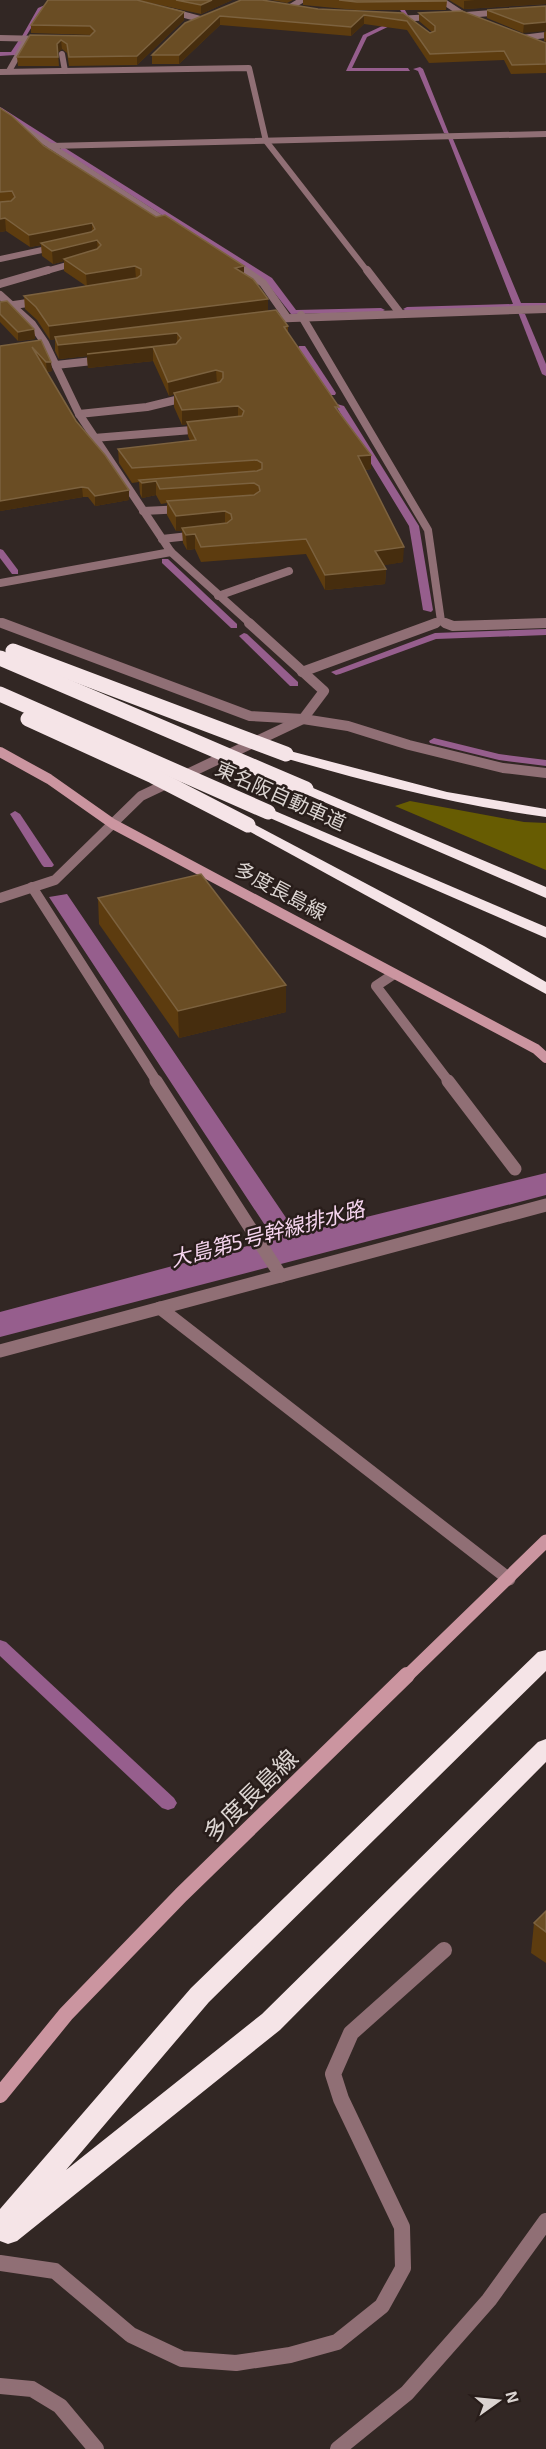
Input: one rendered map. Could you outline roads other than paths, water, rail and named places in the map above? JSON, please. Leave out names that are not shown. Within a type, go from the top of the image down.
[{"type":"highway","points":[[0,646],[286,754],[430,793],[498,808],[546,813]]},
{"type":"highway","name":"東名阪自動車道","points":[[0,658],[546,893]]},
{"type":"highway","name":"東名阪自動車道","points":[[0,694],[546,933]]},
{"type":"highway","points":[[0,707],[153,776],[248,825],[478,949],[546,989]]},
{"type":"highway","points":[[0,2228],[200,1995],[546,1658]]},
{"type":"highway","points":[[0,2238],[271,2022],[546,1748]]},
{"type":"main road","name":"多度長島線","points":[[0,752],[49,779],[113,824],[536,1049],[546,1058]]},
{"type":"main road","name":"多度長島線","points":[[0,2095],[66,2014],[181,1895],[546,1541]]},
{"type":"street","points":[[287,9],[290,5],[302,0]]},
{"type":"street","points":[[441,0],[463,15],[483,23]]},
{"type":"street","points":[[277,7],[297,11]]},
{"type":"street","points":[[160,9],[200,19]]},
{"type":"street","points":[[452,16],[510,12]]},
{"type":"street","points":[[191,23],[209,15]]},
{"type":"street","points":[[384,19],[440,16]]},
{"type":"street","points":[[406,18],[414,26]]},
{"type":"street","points":[[512,34],[538,44]]},
{"type":"street","points":[[522,38],[546,35]]},
{"type":"street","points":[[0,39],[48,39]]},
{"type":"street","points":[[9,71],[27,39]]},
{"type":"street","points":[[62,54],[65,70]]},
{"type":"street","points":[[140,69],[147,62]]},
{"type":"street","points":[[0,72],[249,68],[266,141],[400,313]]},
{"type":"street","points":[[0,113],[16,121],[50,146],[175,227]]},
{"type":"street","points":[[50,146],[546,134]]},
{"type":"street","points":[[0,259],[67,244]]},
{"type":"street","points":[[224,258],[263,283],[285,316]]},
{"type":"street","points":[[0,284],[85,260]]},
{"type":"street","points":[[0,295],[14,305],[46,344],[79,414],[171,552],[324,691],[303,719],[141,796],[55,880],[0,898]]},
{"type":"street","points":[[14,305],[47,300]]},
{"type":"street","points":[[251,320],[301,315],[546,309]]},
{"type":"street","points":[[301,315],[428,530],[441,621]]},
{"type":"street","points":[[34,345],[58,345]]},
{"type":"street","points":[[56,365],[115,358]]},
{"type":"street","points":[[79,414],[147,407],[198,395]]},
{"type":"street","points":[[94,438],[214,428]]},
{"type":"street","points":[[128,489],[140,488]]},
{"type":"street","points":[[143,511],[199,508]]},
{"type":"street","points":[[162,539],[205,534]]},
{"type":"street","points":[[0,583],[171,552]]},
{"type":"street","points":[[218,596],[289,571]]},
{"type":"street","points":[[302,672],[441,621],[453,626],[546,623]]},
{"type":"street","points":[[0,622],[250,716],[303,719],[348,726],[409,746],[502,768],[546,773]]},
{"type":"street","points":[[32,887],[279,1273]]},
{"type":"street","points":[[394,974],[376,986],[515,1169]]},
{"type":"street","points":[[0,1351],[279,1273],[546,1205]]},
{"type":"street","points":[[160,1308],[509,1579]]},
{"type":"street","points":[[0,2263],[55,2271],[131,2335],[182,2359],[236,2363],[290,2355],[337,2342],[382,2306],[403,2268],[403,2248],[402,2227],[380,2175],[341,2099],[333,2074],[351,2033],[444,1950]]},
{"type":"street","points":[[338,2449],[407,2393],[489,2300],[546,2221]]},
{"type":"street","points":[[0,2386],[32,2389],[60,2406],[96,2449]]},
{"type":"waterway","points":[[396,0],[407,16]]},
{"type":"waterway","points":[[23,37],[40,9],[54,3]]},
{"type":"waterway","points":[[397,21],[365,36],[348,70],[408,70]]},
{"type":"waterway","points":[[0,54],[13,54],[21,41]]},
{"type":"waterway","points":[[416,69],[420,69],[447,133]]},
{"type":"waterway","points":[[0,109],[54,143]]},
{"type":"waterway","points":[[450,139],[518,306]]},
{"type":"waterway","points":[[63,149],[269,280],[294,312],[381,310]]},
{"type":"waterway","points":[[518,306],[546,305]]},
{"type":"waterway","points":[[407,309],[518,306]]},
{"type":"waterway","points":[[521,314],[546,374]]},
{"type":"waterway","points":[[302,348],[332,393]]},
{"type":"waterway","points":[[340,406],[414,526],[428,610]]},
{"type":"waterway","points":[[0,552],[15,572]]},
{"type":"waterway","points":[[165,561],[234,626]]},
{"type":"waterway","points":[[336,672],[435,636],[546,632]]},
{"type":"waterway","points":[[244,636],[294,684]]},
{"type":"waterway","points":[[434,741],[499,757],[546,763]]},
{"type":"waterway","points":[[15,814],[48,865]]},
{"type":"waterway","points":[[0,1646],[168,1803]]},
{"type":"water label","name":"大島第5号幹線排水路","points":[[267,1233]]}]
